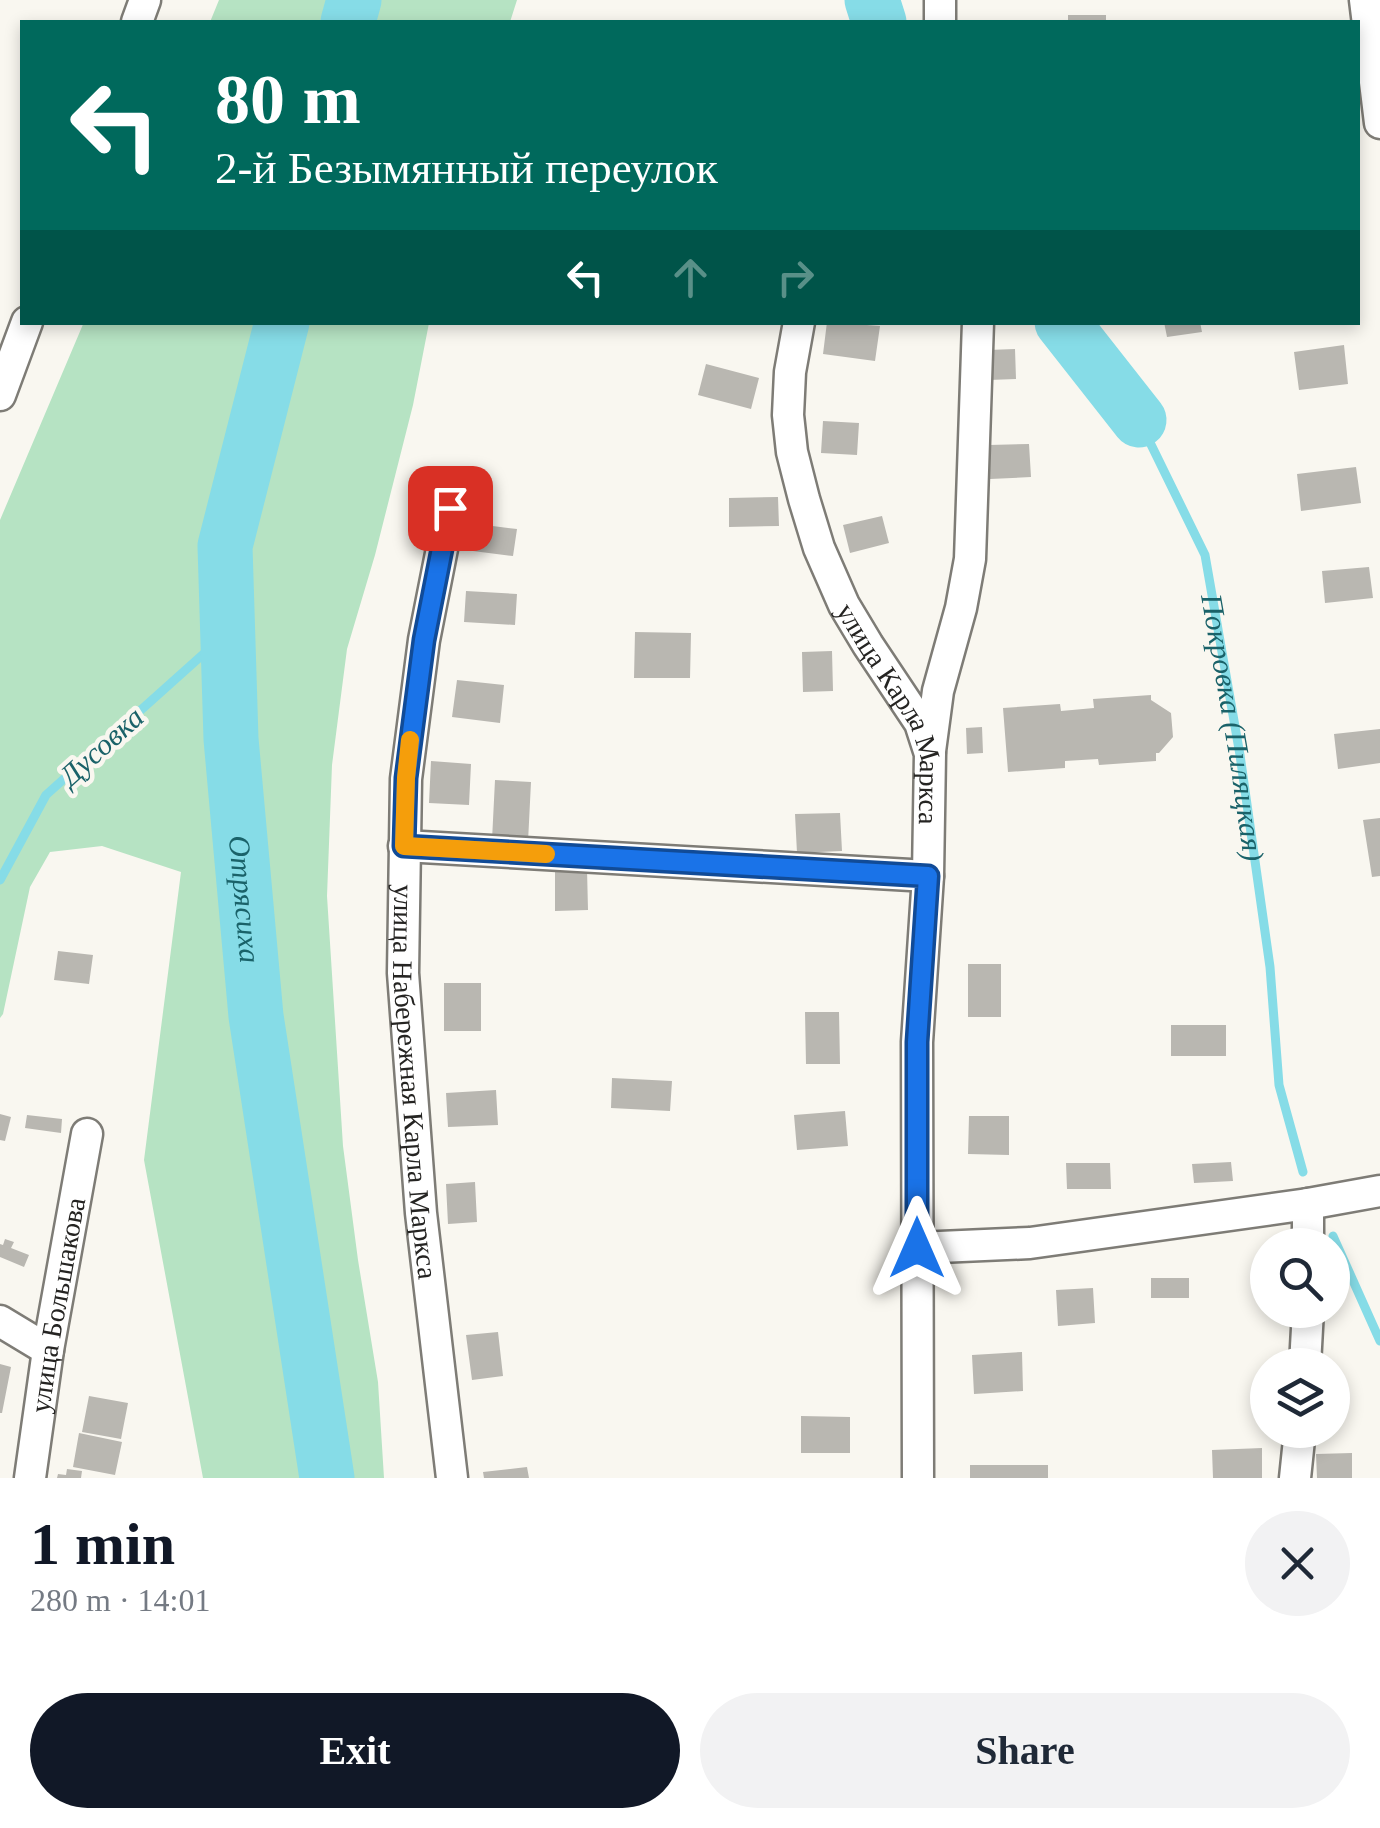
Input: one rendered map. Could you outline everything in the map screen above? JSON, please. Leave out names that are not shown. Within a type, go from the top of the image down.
[{"type":"street","points":[[1365,0],[1380,122]]},
{"type":"street","points":[[0,395],[26,325]]},
{"type":"street","name":"улица Карла Маркса","points":[[798,325],[788,414],[792,452],[819,548],[844,605],[920,723],[930,754],[928,876],[917,1042],[918,1478]]},
{"type":"street","points":[[930,754],[938,691],[970,559],[978,325]]},
{"type":"street","name":"улица Набережная Карла Маркса","points":[[450,508],[424,640],[406,778],[404,973],[421,1213],[452,1478]]},
{"type":"street","points":[[404,846],[928,876]]},
{"type":"street","name":"улица Большакова","points":[[30,1478],[48,1350],[88,1134]]},
{"type":"street","points":[[917,1248],[1030,1244],[1380,1191]]},
{"type":"street","points":[[1308,1204],[1308,1228]]},
{"type":"street","points":[[0,1321],[48,1350]]},
{"type":"street","points":[[1295,1478],[1298,1448]]},
{"type":"green space","points":[[219,0],[517,0],[511,20],[211,20]]},
{"type":"green space","points":[[83,325],[429,325],[413,405],[347,649],[332,765],[327,896],[343,1146],[378,1382],[384,1478],[203,1478],[144,1160],[181,872],[102,846],[50,852],[30,887],[0,1018],[0,520]]},
{"type":"building","points":[[1068,15],[1106,15],[1106,20],[1068,20]]},
{"type":"building","points":[[827,325],[880,326],[875,361],[823,354]]},
{"type":"building","points":[[1165,325],[1201,325],[1202,332],[1167,337]]},
{"type":"building","points":[[1344,345],[1348,384],[1299,390],[1294,352]]},
{"type":"building","points":[[1015,349],[1016,379],[989,380],[988,350]]},
{"type":"building","points":[[706,364],[759,378],[751,409],[698,395]]},
{"type":"building","points":[[823,421],[859,423],[857,455],[821,453]]},
{"type":"building","points":[[1029,444],[1031,477],[990,479],[989,445]]},
{"type":"building","points":[[1356,467],[1361,503],[1301,511],[1297,474]]},
{"type":"building","points":[[778,497],[779,526],[729,527],[729,498]]},
{"type":"building","points":[[882,516],[889,543],[850,553],[843,525]]},
{"type":"building","points":[[477,524],[517,529],[513,556],[473,551]]},
{"type":"building","points":[[1369,567],[1373,598],[1325,603],[1322,571]]},
{"type":"building","points":[[466,591],[517,594],[515,625],[464,622]]},
{"type":"building","points":[[635,632],[691,633],[690,678],[634,678]]},
{"type":"building","points":[[832,651],[833,691],[803,692],[802,652]]},
{"type":"building","points":[[457,680],[504,685],[500,723],[452,717]]},
{"type":"building","points":[[1151,695],[1151,700],[1171,713],[1173,737],[1156,753],[1156,761],[1099,765],[1098,759],[1065,761],[1065,768],[1008,772],[1003,708],[1060,704],[1061,711],[1094,708],[1093,699]]},
{"type":"building","points":[[982,727],[983,753],[967,754],[966,728]]},
{"type":"building","points":[[1380,729],[1380,763],[1338,769],[1334,734]]},
{"type":"building","points":[[431,761],[471,764],[469,805],[429,803]]},
{"type":"building","points":[[495,780],[531,782],[528,842],[492,840]]},
{"type":"building","points":[[840,813],[842,851],[797,853],[795,814]]},
{"type":"building","points":[[1380,818],[1380,876],[1372,877],[1363,820]]},
{"type":"building","points":[[555,869],[587,869],[588,910],[555,911]]},
{"type":"building","points":[[58,951],[93,955],[89,984],[54,980]]},
{"type":"building","points":[[968,964],[1001,964],[1001,1017],[968,1017]]},
{"type":"building","points":[[444,983],[481,983],[481,1031],[444,1031]]},
{"type":"building","points":[[805,1012],[839,1012],[840,1064],[806,1064]]},
{"type":"building","points":[[1171,1025],[1226,1025],[1226,1056],[1171,1056]]},
{"type":"building","points":[[612,1078],[672,1081],[670,1111],[611,1108]]},
{"type":"building","points":[[496,1090],[498,1125],[448,1127],[446,1093]]},
{"type":"building","points":[[845,1111],[848,1146],[797,1150],[794,1115]]},
{"type":"building","points":[[0,1114],[11,1117],[5,1141],[0,1140]]},
{"type":"building","points":[[27,1115],[62,1119],[61,1133],[25,1128]]},
{"type":"building","points":[[969,1116],[1009,1116],[1009,1155],[968,1154]]},
{"type":"building","points":[[1231,1162],[1233,1181],[1194,1183],[1192,1164]]},
{"type":"building","points":[[1066,1163],[1110,1163],[1111,1189],[1067,1189]]},
{"type":"building","points":[[475,1182],[477,1222],[448,1224],[446,1184]]},
{"type":"building","points":[[5,1239],[14,1242],[11,1248],[29,1255],[24,1267],[0,1257],[0,1244]]},
{"type":"building","points":[[1151,1278],[1189,1278],[1189,1298],[1151,1298]]},
{"type":"building","points":[[1093,1288],[1095,1323],[1058,1326],[1056,1290]]},
{"type":"building","points":[[498,1332],[503,1376],[472,1380],[466,1335]]},
{"type":"building","points":[[1022,1352],[1023,1391],[974,1394],[972,1355]]},
{"type":"building","points":[[0,1364],[11,1367],[2,1413],[0,1413]]},
{"type":"building","points":[[89,1396],[128,1403],[121,1439],[82,1432]]},
{"type":"building","points":[[801,1416],[850,1417],[850,1453],[801,1453]]},
{"type":"building","points":[[79,1433],[122,1442],[115,1475],[73,1467]]},
{"type":"building","points":[[1262,1448],[1262,1478],[1213,1478],[1212,1450]]},
{"type":"building","points":[[1352,1453],[1352,1478],[1317,1478],[1316,1454]]},
{"type":"building","points":[[970,1465],[1048,1465],[1048,1478],[970,1478]]},
{"type":"building","points":[[527,1467],[529,1478],[484,1478],[483,1472]]},
{"type":"building","points":[[67,1469],[82,1471],[81,1478],[57,1478],[58,1474],[66,1475]]},
{"type":"waterway","points":[[349,20],[354,0]]},
{"type":"waterway","name":"Покровка (Пиляцкая)","points":[[872,0],[878,20]]},
{"type":"waterway","name":"Отрясиха","points":[[281,325],[225,546],[231,739],[256,1016],[327,1478]]},
{"type":"waterway","name":"Покровка (Пиляцкая)","points":[[1064,325],[1139,420]]},
{"type":"waterway","name":"Покровка (Пиляцкая)","points":[[1139,420],[1205,555],[1240,755],[1270,967],[1279,1085],[1303,1172]]},
{"type":"waterway","name":"Дусовка","points":[[0,880],[46,795],[228,632]]},
{"type":"waterway","name":"Покровка (Пиляцкая)","points":[[1350,1274],[1380,1341]]},
{"type":"slow traffic","points":[[410,740],[404,846],[546,854]]},
{"type":"route","points":[[450,508],[424,640],[406,778],[404,846],[928,876],[917,1042],[917,1248]]}]
